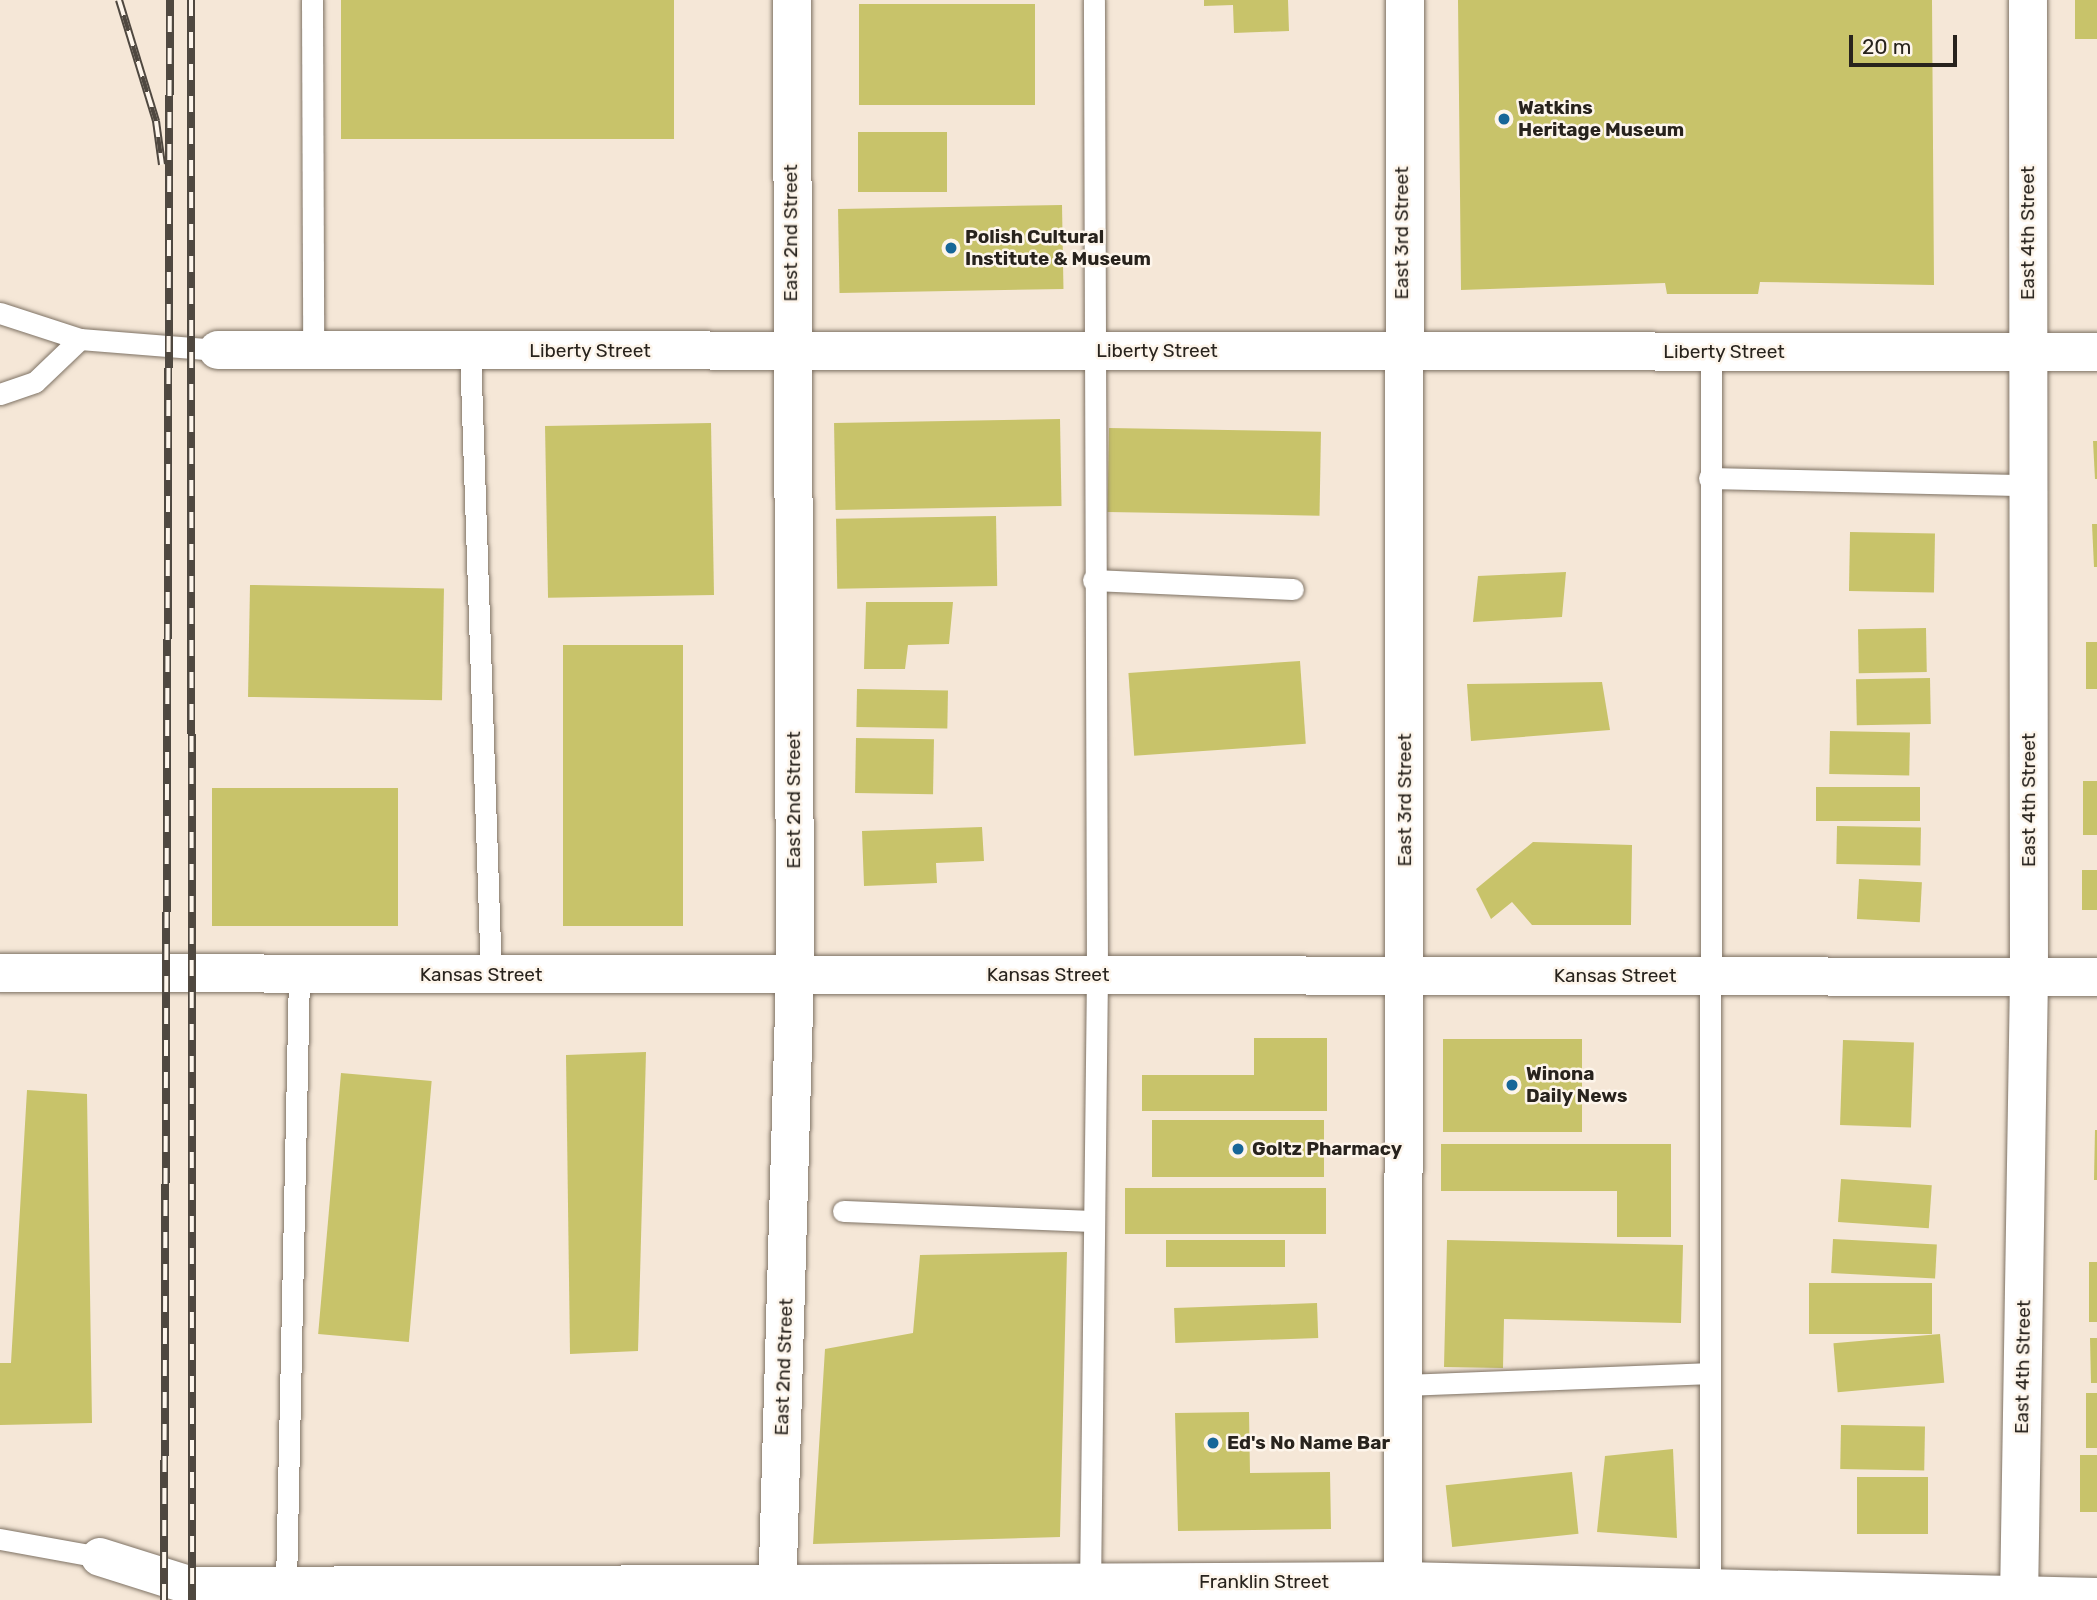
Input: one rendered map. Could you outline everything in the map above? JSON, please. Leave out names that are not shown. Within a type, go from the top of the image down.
[{"type":"street","name":"East 2nd Street","points":[[777,1592],[795,974],[790,351],[792,0]]},
{"type":"street","name":"East 3rd Street","points":[[1403,1591],[1405,0]]},
{"type":"street","name":"East 4th Street","points":[[2019,1599],[2029,977],[2028,0]]},
{"type":"street","name":"Liberty Street","points":[[218,350],[2097,352]]},
{"type":"street","name":"Kansas Street","points":[[0,973],[2097,977]]},
{"type":"street","name":"Franklin Street","points":[[100,1558],[192,1586],[286,1585],[441,1593],[1403,1591],[2019,1599],[2097,1597]]},
{"type":"lane","points":[[313,0],[313,351]]},
{"type":"lane","points":[[1090,1592],[1097,975],[1091,351],[1094,0]]},
{"type":"lane","points":[[0,313],[80,340],[218,350]]},
{"type":"lane","points":[[0,394],[34,382],[80,340]]},
{"type":"lane","points":[[470,350],[491,975]]},
{"type":"lane","points":[[1710,352],[1707,976],[1710,1595]]},
{"type":"lane","points":[[1710,478],[2028,485]]},
{"type":"lane","points":[[1093,580],[1293,589]]},
{"type":"lane","points":[[286,1585],[299,975]]},
{"type":"lane","points":[[843,1211],[1094,1221]]},
{"type":"lane","points":[[1402,1385],[1708,1373]]},
{"type":"lane","points":[[0,1539],[100,1558]]},
{"type":"building","points":[[341,0],[674,0],[674,139],[341,139]]},
{"type":"building","points":[[1204,0],[1288,0],[1289,31],[1234,33],[1233,5],[1204,6]]},
{"type":"building","points":[[1458,0],[1932,0],[1934,285],[1760,282],[1758,294],[1667,294],[1665,283],[1461,290]]},
{"type":"building","points":[[2075,0],[2097,0],[2097,39],[2075,39]]},
{"type":"building","points":[[859,4],[1035,4],[1035,105],[859,105]]},
{"type":"building","points":[[858,132],[947,132],[947,192],[858,192]]},
{"type":"building","name":"Polish Cultural Institute & Museum","points":[[1062,205],[1063,289],[840,293],[838,209]]},
{"type":"building","points":[[1060,419],[1062,506],[836,510],[834,423]]},
{"type":"building","points":[[711,423],[714,595],[548,598],[545,426]]},
{"type":"building","points":[[1109,428],[1321,432],[1320,516],[1108,512]]},
{"type":"building","points":[[2093,441],[2097,441],[2097,479],[2095,479]]},
{"type":"building","points":[[996,516],[997,586],[837,589],[836,519]]},
{"type":"building","points":[[2092,524],[2097,524],[2097,567],[2094,567]]},
{"type":"building","points":[[1850,532],[1935,533],[1934,592],[1849,591]]},
{"type":"building","points":[[1566,572],[1562,617],[1473,622],[1478,576]]},
{"type":"building","points":[[250,585],[444,588],[442,700],[248,697]]},
{"type":"building","points":[[866,602],[953,602],[949,644],[908,645],[905,669],[864,669]]},
{"type":"building","points":[[1926,628],[1927,672],[1859,673],[1858,629]]},
{"type":"building","points":[[2086,642],[2097,642],[2097,689],[2086,689]]},
{"type":"building","points":[[563,645],[683,645],[683,926],[563,926]]},
{"type":"building","points":[[1300,661],[1306,744],[1134,756],[1128,673]]},
{"type":"building","points":[[1930,678],[1931,724],[1857,725],[1856,679]]},
{"type":"building","points":[[1602,682],[1610,730],[1471,741],[1467,684]]},
{"type":"building","points":[[857,689],[948,691],[947,729],[856,727]]},
{"type":"building","points":[[1830,731],[1910,732],[1909,775],[1829,774]]},
{"type":"building","points":[[856,738],[934,739],[933,794],[855,793]]},
{"type":"building","points":[[2083,781],[2097,781],[2097,835],[2083,835]]},
{"type":"building","points":[[1816,787],[1920,787],[1920,821],[1816,821]]},
{"type":"building","points":[[212,788],[398,788],[398,926],[212,926]]},
{"type":"building","points":[[1837,826],[1921,827],[1920,865],[1836,864]]},
{"type":"building","points":[[982,827],[984,861],[936,863],[937,883],[864,886],[862,831]]},
{"type":"building","points":[[1533,842],[1632,845],[1631,925],[1532,925],[1512,902],[1491,919],[1476,889]]},
{"type":"building","points":[[2082,870],[2097,870],[2097,910],[2082,910]]},
{"type":"building","points":[[1859,879],[1922,882],[1920,922],[1857,919]]},
{"type":"building","points":[[1254,1038],[1327,1038],[1327,1111],[1142,1111],[1142,1075],[1254,1075]]},
{"type":"building","name":"Winona Daily News","points":[[1443,1039],[1582,1039],[1582,1132],[1443,1132]]},
{"type":"building","points":[[1843,1040],[1914,1042],[1911,1127],[1840,1125]]},
{"type":"building","points":[[646,1052],[638,1351],[570,1354],[566,1055]]},
{"type":"building","points":[[341,1073],[432,1081],[409,1342],[318,1334]]},
{"type":"building","points":[[27,1090],[87,1094],[92,1423],[0,1425],[0,1363],[11,1363]]},
{"type":"building","name":"Goltz Pharmacy","points":[[1152,1120],[1324,1120],[1324,1177],[1152,1177]]},
{"type":"building","points":[[2097,1130],[2097,1180],[2094,1180]]},
{"type":"building","points":[[1441,1144],[1671,1144],[1671,1237],[1617,1237],[1617,1191],[1441,1191]]},
{"type":"building","points":[[1841,1179],[1932,1185],[1929,1228],[1838,1222]]},
{"type":"building","points":[[1125,1188],[1326,1188],[1326,1234],[1125,1234]]},
{"type":"building","points":[[1833,1239],[1937,1244],[1935,1278],[1831,1273]]},
{"type":"building","points":[[1166,1240],[1285,1240],[1285,1267],[1166,1267]]},
{"type":"building","points":[[1447,1240],[1683,1245],[1681,1323],[1504,1319],[1503,1368],[1444,1367]]},
{"type":"building","points":[[1067,1252],[1060,1537],[813,1544],[825,1349],[913,1333],[920,1255]]},
{"type":"building","points":[[2089,1262],[2097,1262],[2097,1322],[2089,1322]]},
{"type":"building","points":[[1809,1283],[1932,1283],[1932,1334],[1809,1334]]},
{"type":"building","points":[[1317,1303],[1318,1338],[1175,1343],[1174,1308]]},
{"type":"building","points":[[1940,1334],[1944,1383],[1838,1392],[1833,1343]]},
{"type":"building","points":[[2090,1338],[2097,1338],[2097,1383],[2091,1383]]},
{"type":"building","points":[[2086,1393],[2097,1393],[2097,1448],[2086,1448]]},
{"type":"building","name":"Ed's No Name Bar","points":[[1249,1412],[1250,1473],[1330,1472],[1331,1529],[1178,1531],[1175,1413]]},
{"type":"building","points":[[1841,1425],[1925,1426],[1924,1470],[1840,1469]]},
{"type":"building","points":[[1673,1449],[1677,1538],[1597,1532],[1605,1456]]},
{"type":"building","points":[[2080,1455],[2097,1455],[2097,1512],[2080,1512]]},
{"type":"building","points":[[1572,1472],[1578,1534],[1452,1547],[1446,1485]]},
{"type":"building","points":[[1857,1477],[1928,1477],[1928,1534],[1857,1534]]},
{"type":"railway","points":[[119,0],[156,121],[162,165]]},
{"type":"railway","points":[[164,1600],[170,0]]},
{"type":"railway","points":[[191,0],[192,1600]]},
{"type":"place","name":"Watkins Heritage Museum","points":[[1504,119]]},
{"type":"place","name":"Polish Cultural Institute & Museum","points":[[951,248]]},
{"type":"place","name":"Winona Daily News","points":[[1512,1085]]},
{"type":"place","name":"Goltz Pharmacy","points":[[1238,1149]]},
{"type":"place","name":"Ed's No Name Bar","points":[[1213,1443]]}]
